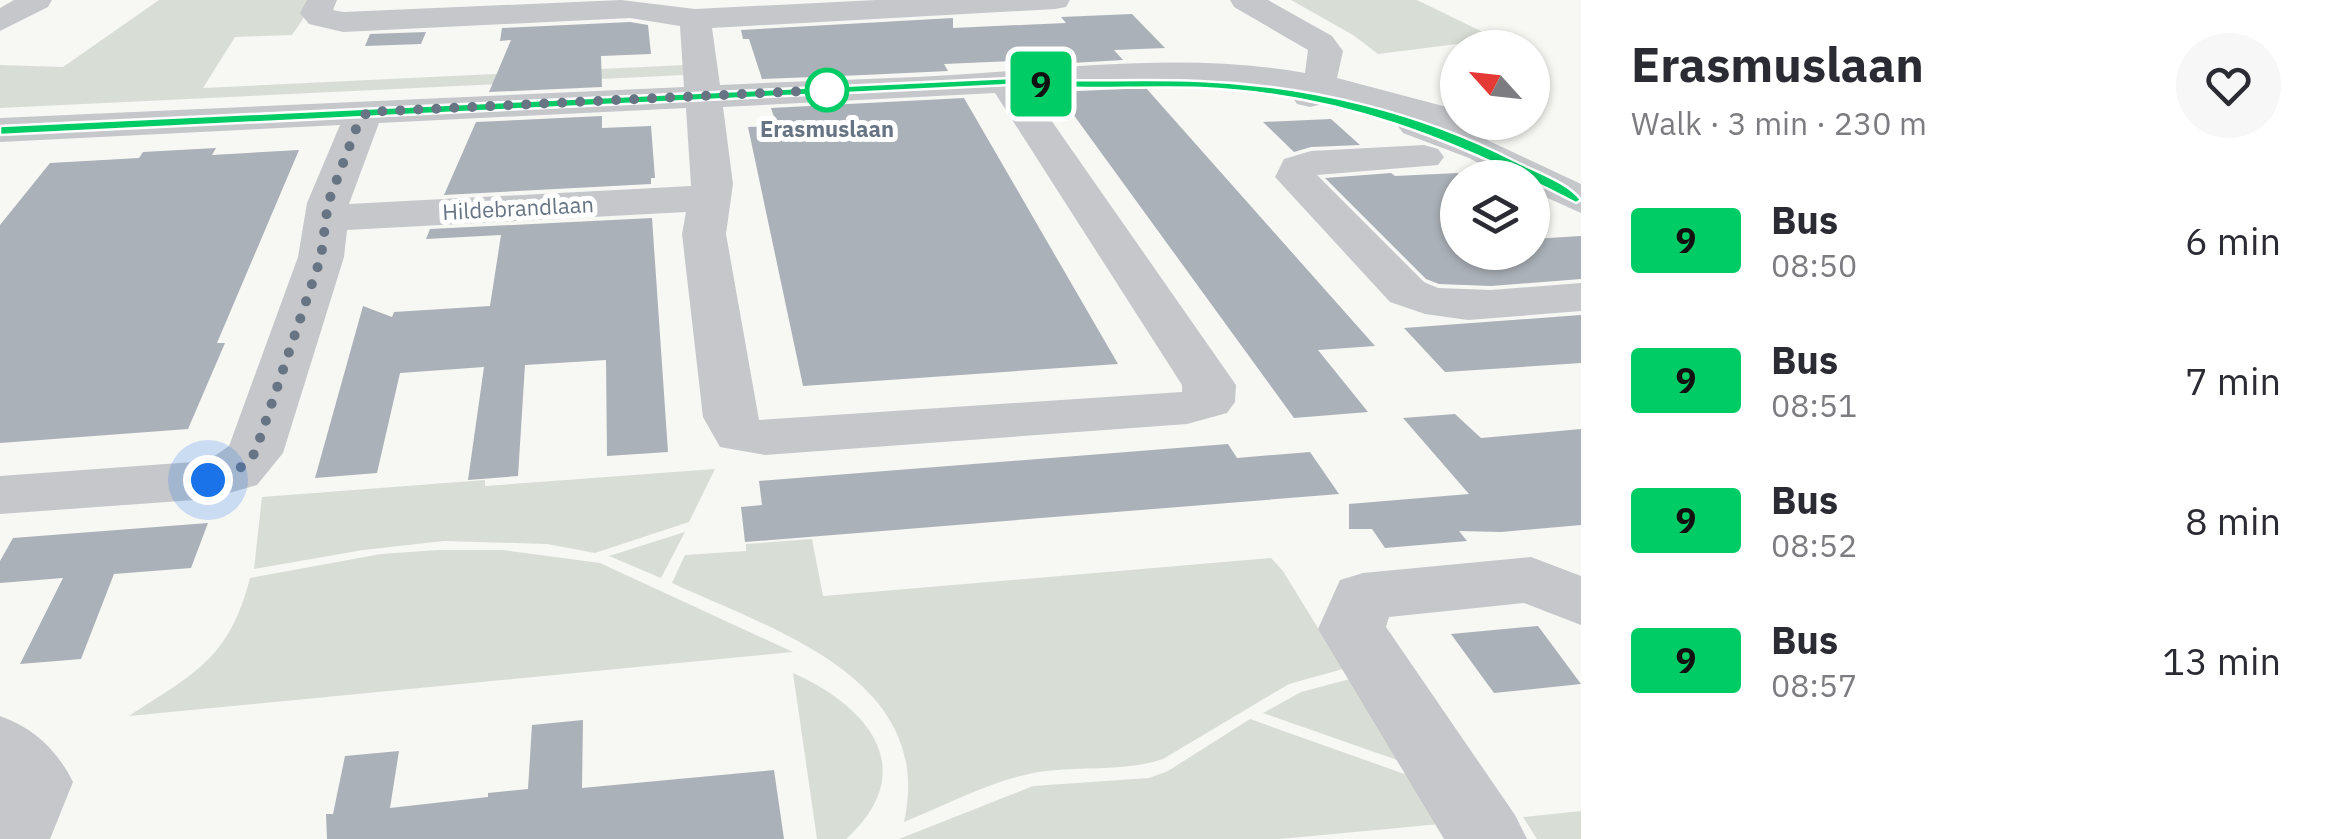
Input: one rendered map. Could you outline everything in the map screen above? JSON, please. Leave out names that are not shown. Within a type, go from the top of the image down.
[{"type":"street","points":[[0,21],[37,0]]},
{"type":"street","points":[[322,0],[316,13],[344,22],[630,10],[695,19],[1056,0]]},
{"type":"street","points":[[1245,0],[1320,43],[1326,58],[1313,90]]},
{"type":"street","points":[[695,19],[712,184],[704,234],[730,417],[740,435],[765,438],[1187,408],[1208,402],[1209,385],[1008,82]]},
{"type":"street","points":[[7,136],[367,112],[1008,82],[1202,84],[1313,90],[1372,96],[1440,117]]},
{"type":"street","points":[[1313,90],[1447,135],[1581,200]]},
{"type":"street","points":[[0,495],[208,480],[236,472],[255,453],[321,257],[328,203],[356,129],[367,112]]},
{"type":"street","points":[[1496,140],[1581,181]]},
{"type":"street","points":[[1424,157],[1311,163],[1298,168],[1296,177],[1406,292],[1424,302],[1450,305],[1581,297]]},
{"type":"street","name":"Hildebrandlaan","points":[[326,218],[710,198]]},
{"type":"street","points":[[1487,839],[1352,630],[1363,596],[1564,581]]},
{"type":"street","points":[[0,746],[35,782],[10,839]]},
{"type":"shaded area","points":[[159,0],[316,0],[292,35],[235,37],[203,88],[684,65],[684,75],[0,108],[0,65],[63,67]]},
{"type":"shaded area","points":[[1291,0],[1417,0],[1479,30],[1440,30],[1440,46],[1378,54]]},
{"type":"shaded area","points":[[715,469],[689,522],[595,553],[547,544],[444,541],[254,569],[262,497],[485,480],[485,486]]},
{"type":"shaded area","points":[[685,532],[661,578],[609,556]]},
{"type":"shaded area","points":[[812,539],[823,596],[1271,558],[1343,669],[1289,684],[1163,759],[1134,766],[1028,774],[991,785],[904,822],[907,773],[896,731],[872,696],[839,667],[800,642],[672,583],[685,555],[746,551],[746,544]]},
{"type":"shaded area","points":[[503,550],[600,563],[793,652],[129,716],[191,675],[220,646],[232,628],[250,578],[381,554]]},
{"type":"shaded area","points":[[793,673],[844,703],[876,742],[882,765],[880,789],[869,813],[846,839],[817,839]]},
{"type":"shaded area","points":[[1350,679],[1400,761],[1263,713],[1301,692]]},
{"type":"shaded area","points":[[1250,719],[1410,776],[1440,824],[1280,839],[899,839],[1033,786],[1149,778],[1168,771]]},
{"type":"shaded area","points":[[1581,811],[1581,839],[1537,839],[1523,817]]},
{"type":"building","points":[[1132,14],[1165,48],[1114,50],[1123,60],[1037,65],[1033,60],[944,64],[948,71],[864,75],[762,79],[749,39],[743,39],[741,30],[953,18],[953,28],[1066,23],[1061,17]]},
{"type":"building","points":[[630,22],[648,25],[651,54],[601,56],[602,87],[489,92],[511,40],[500,41],[502,28]]},
{"type":"building","points":[[426,32],[421,44],[365,46],[370,34]]},
{"type":"building","points":[[1146,88],[1375,346],[1318,350],[1368,412],[1294,418],[1057,92]]},
{"type":"building","points":[[964,98],[1118,364],[803,386],[748,127],[777,126],[771,108]]},
{"type":"building","points":[[602,116],[602,128],[651,126],[655,178],[651,178],[651,184],[444,195],[476,122]]},
{"type":"building","points":[[1331,119],[1360,145],[1311,147],[1294,152],[1263,122]]},
{"type":"building","points":[[216,148],[212,155],[299,150],[217,343],[225,343],[188,429],[0,443],[0,225],[50,163],[139,158],[143,152]]},
{"type":"building","points":[[1440,174],[1440,270],[1550,270],[1550,238],[1581,236],[1581,279],[1491,286],[1439,284],[1426,279],[1325,178]]},
{"type":"building","points":[[652,218],[668,452],[607,456],[606,360],[525,365],[518,476],[468,480],[484,367],[400,373],[377,473],[315,478],[363,306],[392,317],[394,312],[490,306],[501,235],[426,239],[430,229]]},
{"type":"building","points":[[1581,315],[1581,363],[1445,372],[1404,328]]},
{"type":"building","points":[[1455,414],[1481,438],[1581,429],[1581,525],[1501,532],[1459,531],[1467,541],[1385,548],[1372,529],[1349,529],[1349,504],[1469,494],[1403,418]]},
{"type":"building","points":[[1228,444],[1237,458],[1310,452],[1339,494],[745,542],[741,507],[762,505],[759,481]]},
{"type":"building","points":[[208,523],[191,568],[114,574],[81,659],[20,664],[63,578],[0,583],[0,561],[13,538]]},
{"type":"building","points":[[1538,626],[1581,684],[1494,693],[1451,634]]},
{"type":"building","points":[[583,720],[582,788],[774,770],[784,839],[327,839],[326,814],[333,814],[345,756],[399,751],[390,808],[488,797],[488,793],[528,789],[532,725]]},
{"type":"bus line","name":"9","points":[[0,130],[1010,82],[1202,84],[1310,96],[1383,114],[1483,150],[1581,200]]},
{"type":"place","name":"Erasmuslaan","points":[[827,90]]},
{"type":"route","points":[[208,480],[236,472],[255,453],[321,257],[328,203],[356,129],[367,112],[827,90]]}]
